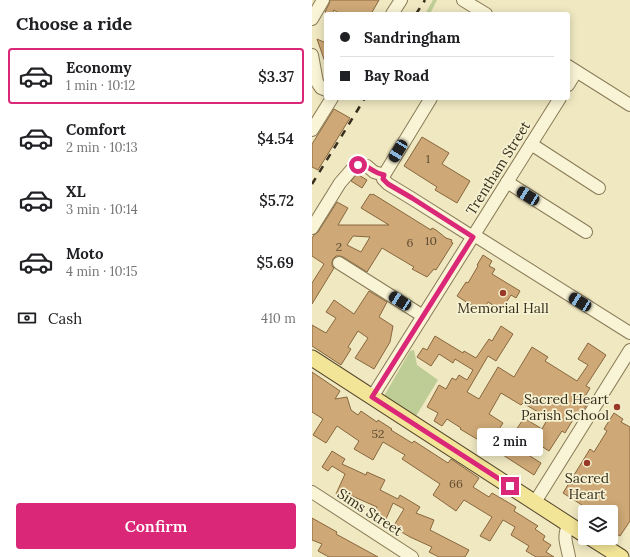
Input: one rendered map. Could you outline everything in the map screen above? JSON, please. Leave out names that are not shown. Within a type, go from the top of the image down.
[{"type":"main road","points":[[312,358],[578,530]]},
{"type":"main road","points":[[602,545],[621,557]]},
{"type":"street","points":[[312,19],[324,0]]},
{"type":"street","points":[[393,12],[401,0]]},
{"type":"street","points":[[464,0],[481,12]]},
{"type":"street","points":[[312,55],[320,85]]},
{"type":"street","points":[[572,69],[630,105]]},
{"type":"street","points":[[312,130],[331,100]]},
{"type":"street","points":[[430,100],[383,179],[388,184],[630,333]]},
{"type":"street","name":"Trentham Street","points":[[372,397],[559,100]]},
{"type":"street","points":[[531,144],[599,188]]},
{"type":"street","points":[[312,228],[340,183],[353,168],[358,165],[367,166],[374,172],[384,175]]},
{"type":"street","points":[[507,182],[586,232]]},
{"type":"street","points":[[339,262],[424,316]]},
{"type":"street","points":[[535,502],[630,350]]},
{"type":"street","name":"Sims Street","points":[[312,492],[412,557]]},
{"type":"street","points":[[569,555],[565,532],[578,532]]},
{"type":"green space","points":[[433,0],[437,0],[431,12],[426,12]]},
{"type":"green space","points":[[414,350],[417,365],[438,380],[416,416],[384,396],[410,351]]},
{"type":"building","points":[[330,0],[379,0],[372,12],[337,12],[334,10],[333,12],[325,12]]},
{"type":"building","points":[[317,39],[324,42],[324,59]]},
{"type":"building","points":[[334,109],[350,118],[318,170],[312,167],[312,144]]},
{"type":"building","points":[[422,137],[449,153],[442,164],[470,181],[457,203],[435,190],[437,187],[404,166]]},
{"type":"building","points":[[357,174],[367,180],[362,188],[351,181]]},
{"type":"building","points":[[370,194],[373,194],[431,230],[432,228],[436,230],[446,238],[452,240],[451,242],[453,243],[436,270],[434,269],[427,277],[412,269],[414,267],[382,248],[367,272],[343,257],[336,256],[332,262],[332,266],[334,268],[312,304],[312,283],[324,264],[312,256],[312,238],[318,232],[337,202],[348,208],[338,225],[389,225],[361,208]],"holes":[[[353,236],[370,237],[361,252],[347,245]]]},
{"type":"building","points":[[483,255],[492,261],[489,266],[495,269],[492,274],[520,291],[516,298],[511,295],[501,310],[488,302],[482,312],[457,296],[466,282],[468,283]]},
{"type":"building","points":[[369,291],[387,302],[379,317],[393,326],[390,342],[374,369],[355,358],[368,338],[358,331],[348,347],[351,349],[341,365],[312,346],[312,325],[326,333],[336,318],[326,312],[334,300],[354,314]]},
{"type":"building","points":[[501,326],[513,334],[496,361],[488,356],[467,392],[479,399],[498,367],[514,377],[532,347],[548,357],[545,361],[577,381],[588,365],[578,359],[588,343],[606,355],[586,386],[590,388],[583,400],[588,403],[580,415],[577,413],[565,433],[562,431],[549,451],[516,430],[524,418],[542,429],[548,418],[523,403],[521,405],[501,393],[489,414],[503,423],[496,434],[541,463],[534,475],[460,429],[461,428],[447,419],[442,426],[434,421],[438,413],[427,407],[439,385],[446,389],[452,378],[456,380],[459,375],[467,380],[473,370],[455,359],[453,363],[439,354],[431,366],[417,357],[423,348],[427,350],[435,336],[463,353],[464,351],[476,358],[489,339],[492,341]]},
{"type":"building","points":[[312,372],[340,391],[335,399],[347,397],[351,410],[358,415],[361,411],[377,422],[378,420],[412,443],[414,441],[448,463],[451,459],[479,478],[473,487],[489,497],[492,493],[516,507],[514,511],[538,526],[535,529],[545,536],[543,540],[551,545],[546,552],[554,557],[536,557],[526,551],[529,546],[511,535],[515,527],[503,520],[490,541],[480,536],[492,517],[464,500],[456,511],[433,495],[440,484],[402,459],[405,455],[383,442],[373,460],[354,449],[359,441],[337,426],[326,443],[313,435],[323,419],[312,412]]},
{"type":"building","points":[[614,413],[623,419],[621,422],[630,427],[630,521],[620,536],[618,535],[618,505],[582,505],[563,493],[590,449],[594,452],[607,431],[604,429]]},
{"type":"building","points":[[332,451],[345,459],[342,464],[366,475],[367,472],[385,480],[380,490],[398,499],[400,495],[420,507],[416,513],[434,520],[430,530],[469,550],[465,557],[439,557],[429,552],[432,547],[393,527],[404,509],[393,503],[386,519],[374,514],[377,507],[352,496],[350,500],[336,494],[345,474],[332,466],[328,471],[322,467]]},
{"type":"building","points":[[312,518],[337,532],[336,534],[378,557],[329,557],[318,551],[322,544],[312,540]]},
{"type":"railway","points":[[417,12],[425,0]]},
{"type":"railway","points":[[312,184],[364,100]]},
{"type":"place","name":"Memorial Hall","points":[[503,293]]},
{"type":"place","name":"Sacred Heart Parish School","points":[[617,407]]},
{"type":"place","name":"Sacred Heart","points":[[587,463]]},
{"type":"route","points":[[358,165],[367,166],[374,172],[384,175],[383,179],[388,184],[473,237],[372,397],[510,486]]}]
